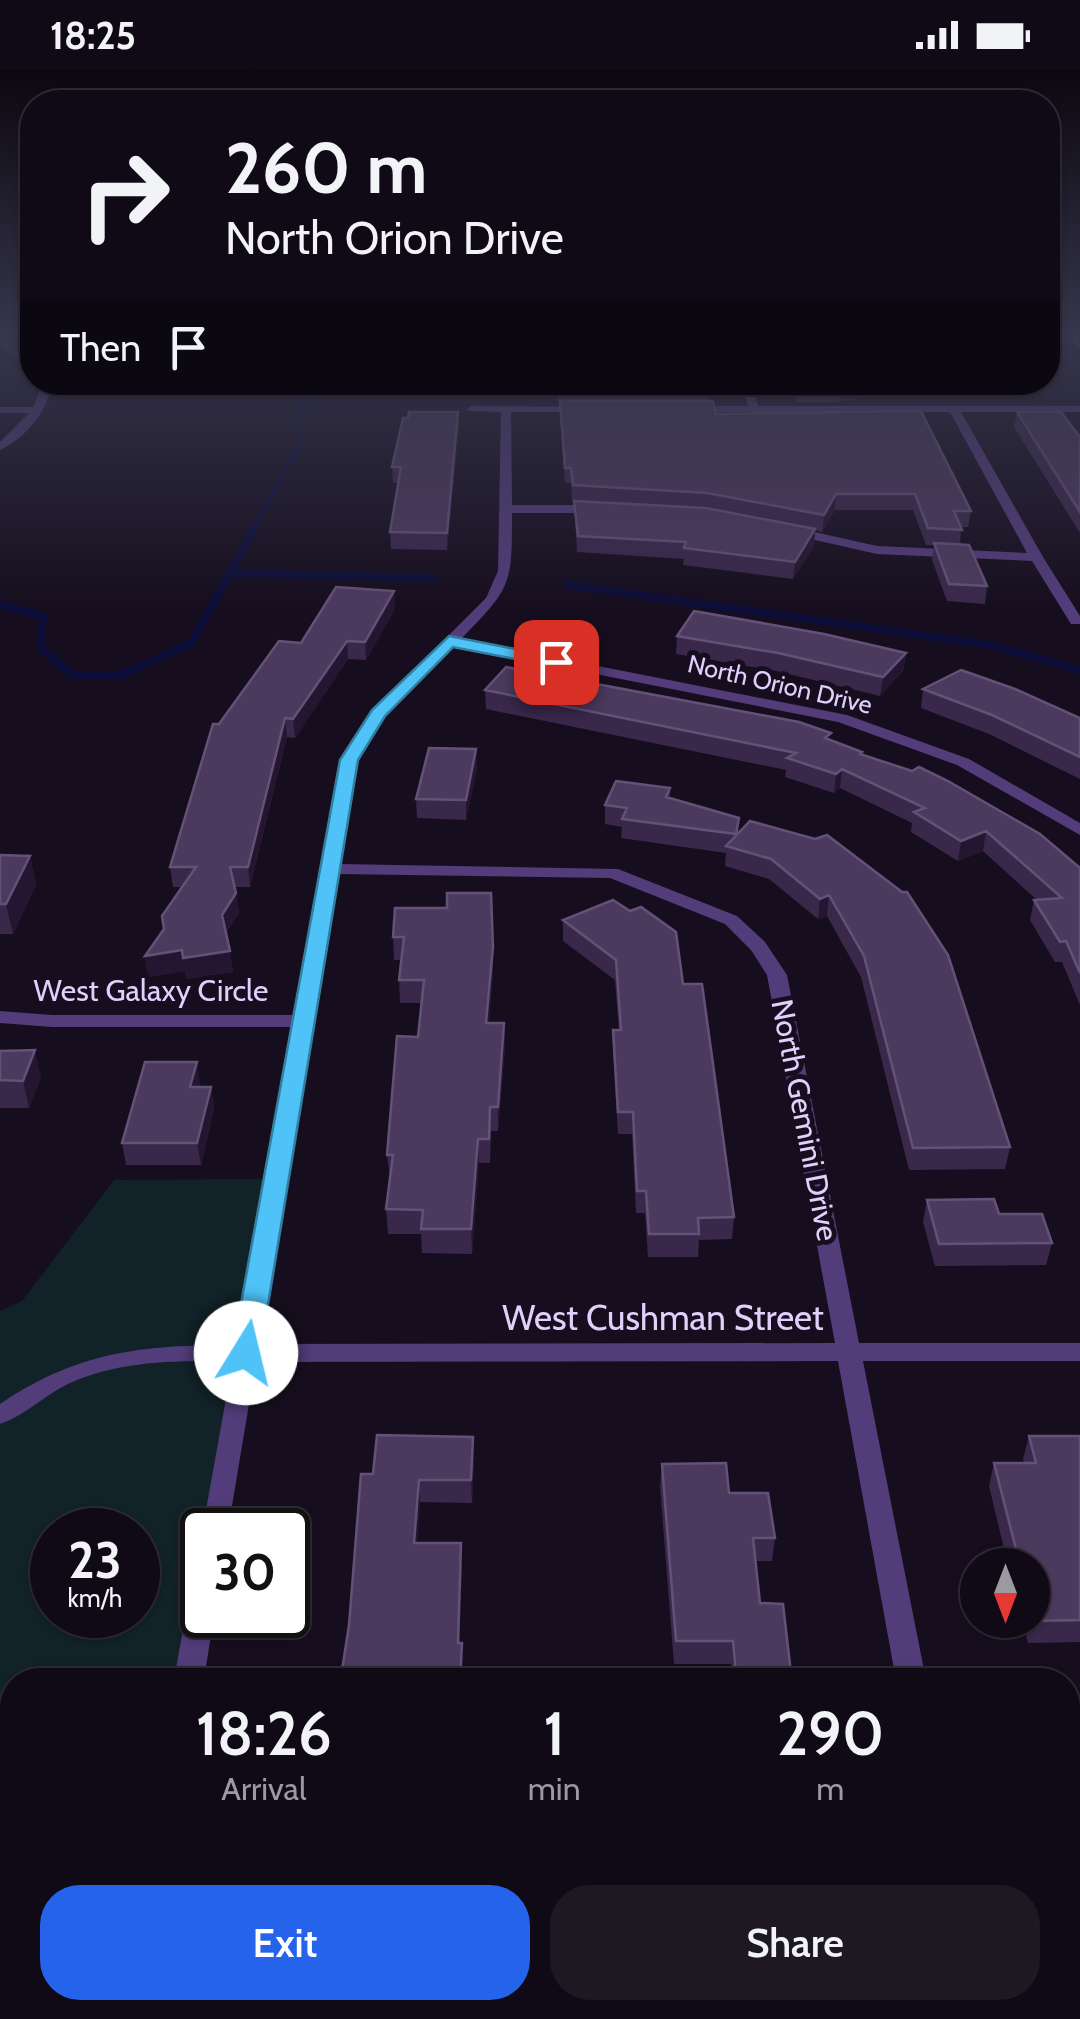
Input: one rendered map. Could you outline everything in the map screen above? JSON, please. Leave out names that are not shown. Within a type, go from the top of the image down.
[{"type":"street","points":[[0,447],[21,428]]},
{"type":"street","points":[[219,1508],[349,760],[378,714],[492,600],[506,572],[506,428]]},
{"type":"street","points":[[964,428],[1076,621]]},
{"type":"street","points":[[507,509],[617,510]]},
{"type":"street","points":[[773,527],[876,550],[1036,557]]},
{"type":"street","name":"North Orion Drive","points":[[449,641],[842,718],[963,762],[1080,830]]},
{"type":"street","name":"North Gemini Drive","points":[[330,869],[612,873],[732,920],[758,946],[777,975],[909,1668]]},
{"type":"street","name":"West Galaxy Circle","points":[[0,1017],[52,1022],[301,1021]]},
{"type":"street","name":"West Cushman Street","points":[[246,1353],[1080,1352]]},
{"type":"street","points":[[191,1668],[196,1638]]},
{"type":"lane","points":[[0,1415],[63,1375],[102,1361],[148,1353],[246,1353]]},
{"type":"shaded area","points":[[275,1179],[207,1508],[180,1508],[180,1638],[195,1638],[190,1668],[0,1668],[0,1311],[22,1301],[114,1180]]},
{"type":"building","points":[[401,428],[457,428],[447,533],[390,532],[401,467],[392,467]]},
{"type":"building","points":[[562,428],[929,428],[971,511],[954,511],[962,530],[928,528],[915,494],[836,494],[824,515],[707,493],[573,485],[571,468],[565,468]]},
{"type":"building","points":[[1027,428],[1073,428],[1080,437],[1080,512]]},
{"type":"building","points":[[574,501],[706,508],[815,529],[795,562],[684,548],[686,542],[578,536]]},
{"type":"building","points":[[934,543],[969,545],[987,586],[949,584]]},
{"type":"building","points":[[336,587],[394,591],[365,642],[347,641],[293,719],[285,718],[248,867],[230,867],[236,893],[222,915],[230,951],[183,958],[182,950],[145,956],[164,929],[162,916],[196,867],[170,867],[213,724],[219,724],[279,641],[301,643]]},
{"type":"building","points":[[694,611],[906,653],[883,677],[778,653],[677,636]]},
{"type":"building","points":[[506,667],[799,722],[831,733],[825,738],[860,754],[912,771],[919,767],[948,781],[1040,834],[1080,868],[1080,973],[1066,941],[1060,942],[1034,900],[1062,898],[986,831],[961,841],[914,812],[925,808],[842,769],[836,774],[787,758],[796,753],[485,690]]},
{"type":"building","points":[[961,670],[1080,718],[1080,757],[992,715],[923,689]]},
{"type":"building","points":[[429,748],[476,749],[466,800],[416,799]]},
{"type":"building","points":[[616,781],[670,788],[666,797],[739,818],[736,834],[622,819],[627,808],[605,805]]},
{"type":"building","points":[[750,821],[815,839],[827,835],[907,892],[948,955],[1010,1147],[913,1148],[864,956],[829,895],[820,899],[771,859],[726,846]]},
{"type":"building","points":[[0,855],[30,856],[6,904],[0,904]]},
{"type":"building","points":[[447,893],[491,893],[493,947],[486,1023],[504,1023],[498,1107],[490,1107],[489,1139],[478,1139],[471,1229],[421,1229],[423,1210],[386,1209],[393,1155],[387,1155],[397,1036],[418,1037],[424,980],[399,980],[404,937],[393,937],[395,908],[447,908]]},
{"type":"building","points":[[613,900],[630,911],[641,907],[676,932],[683,984],[702,984],[734,1217],[698,1218],[699,1234],[649,1234],[646,1191],[637,1191],[633,1112],[618,1112],[613,1030],[621,1030],[616,960],[563,920]]},
{"type":"building","points":[[35,1050],[23,1081],[0,1080],[0,1051]]},
{"type":"building","points":[[145,1062],[197,1062],[190,1087],[211,1087],[197,1143],[122,1143]]},
{"type":"building","points":[[994,1199],[999,1214],[1042,1214],[1052,1243],[939,1244],[927,1200]]},
{"type":"building","points":[[377,1435],[473,1437],[471,1480],[419,1480],[414,1543],[461,1543],[461,1668],[342,1668],[361,1474],[373,1474]]},
{"type":"building","points":[[1029,1436],[1080,1436],[1080,1620],[1050,1621],[1050,1548],[1016,1548],[994,1463],[1036,1463]]},
{"type":"building","points":[[726,1463],[729,1493],[768,1493],[775,1538],[753,1538],[760,1603],[783,1604],[790,1668],[736,1668],[733,1641],[676,1641],[662,1464]]},
{"type":"waterway","points":[[252,531],[304,437],[299,428]]},
{"type":"waterway","points":[[230,573],[254,529]]},
{"type":"waterway","points":[[0,605],[43,616],[41,648],[72,675],[120,675],[191,643],[230,573]]},
{"type":"waterway","points":[[230,573],[433,578]]},
{"type":"waterway","points":[[568,585],[990,645],[1080,670]]},
{"type":"route","points":[[246,1353],[349,760],[378,714],[449,641],[556,662]]}]
